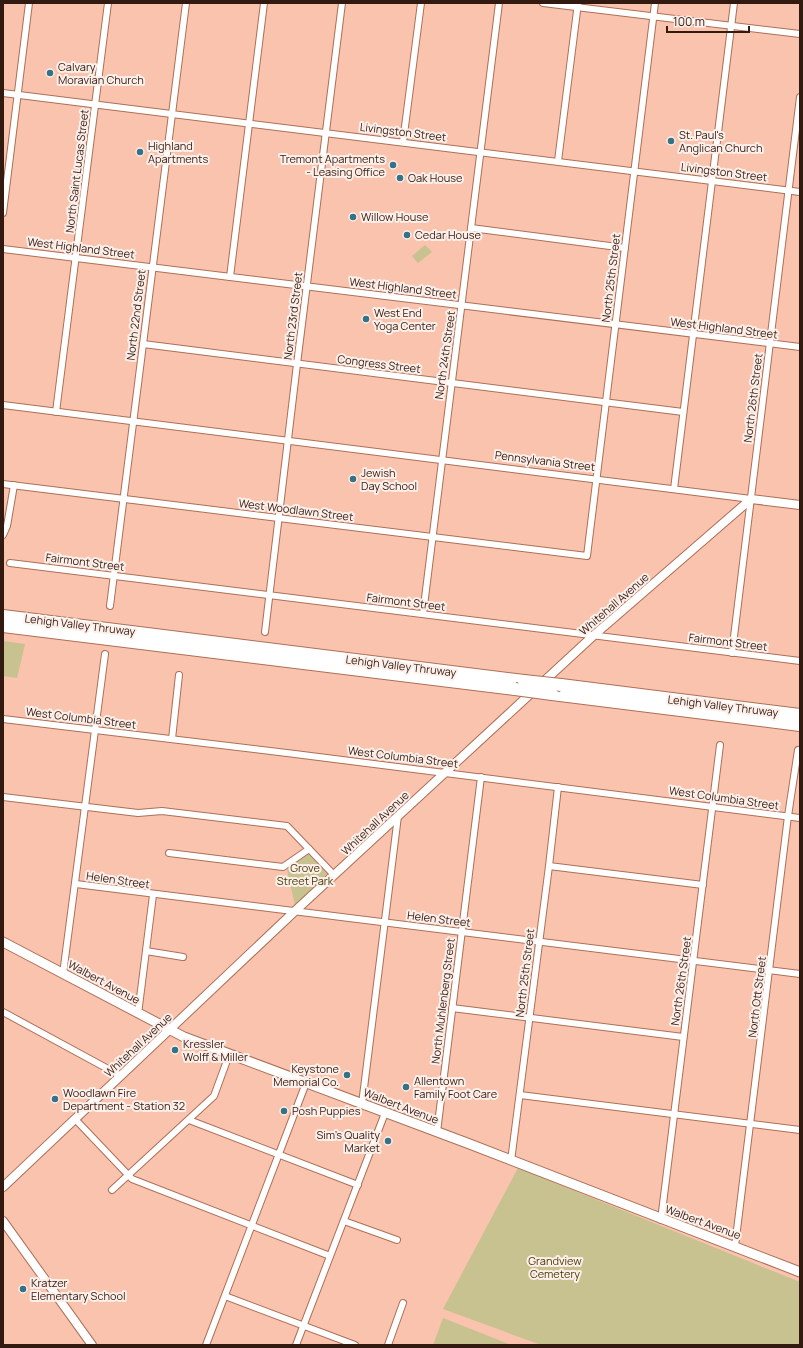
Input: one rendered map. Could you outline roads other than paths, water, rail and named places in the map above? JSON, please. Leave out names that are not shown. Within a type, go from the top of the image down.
[{"type":"highway","name":"Lehigh Valley Thruway","points":[[3,616],[800,715]]},
{"type":"highway","name":"Lehigh Valley Thruway","points":[[3,626],[800,725]]},
{"type":"main road","name":"Walbert Avenue","points":[[3,942],[138,1014],[170,1030],[229,1055],[437,1132],[661,1220],[734,1246],[800,1272]]},
{"type":"street","points":[[3,213],[29,3]]},
{"type":"street","name":"North Saint Lucas Street","points":[[56,412],[108,3]]},
{"type":"street","name":"North 22nd Street","points":[[110,606],[186,3]]},
{"type":"street","points":[[230,277],[264,3]]},
{"type":"street","name":"North 23rd Street","points":[[265,632],[342,3]]},
{"type":"street","points":[[404,142],[421,3]]},
{"type":"street","name":"North 24th Street","points":[[423,614],[499,3]]},
{"type":"street","points":[[542,3],[577,5],[800,34]]},
{"type":"street","name":"North 25th Street","points":[[587,556],[656,3]]},
{"type":"street","points":[[674,489],[734,3]]},
{"type":"street","points":[[558,162],[577,5]]},
{"type":"street","name":"Livingston Street","points":[[3,93],[250,122],[800,192]]},
{"type":"street","name":"North 26th Street","points":[[732,653],[800,98]]},
{"type":"street","points":[[471,228],[625,248]]},
{"type":"street","name":"West Highland Street","points":[[3,248],[800,348]]},
{"type":"street","name":"Congress Street","points":[[143,344],[683,412]]},
{"type":"street","name":"Pennsylvania Street","points":[[3,405],[800,505]]},
{"type":"street","name":"West Woodlawn Street","points":[[3,484],[587,556]]},
{"type":"street","points":[[3,536],[7,526],[14,486]]},
{"type":"street","name":"Whitehall Avenue","points":[[3,1187],[295,911],[445,772],[593,636],[751,499]]},
{"type":"street","name":"Fairmont Street","points":[[10,563],[800,661]]},
{"type":"street","points":[[63,974],[105,654]]},
{"type":"street","points":[[172,739],[179,675]]},
{"type":"street","name":"West Columbia Street","points":[[3,719],[445,772],[800,818]]},
{"type":"street","name":"North 26th Street","points":[[661,1220],[720,745]]},
{"type":"street","name":"North Ott Street","points":[[734,1246],[751,1125],[788,816],[798,750]]},
{"type":"street","name":"North Muhlenberg Street","points":[[437,1132],[481,777]]},
{"type":"street","name":"North 25th Street","points":[[511,1161],[558,787]]},
{"type":"street","points":[[3,797],[138,813],[162,812],[286,826],[334,875]]},
{"type":"street","points":[[362,1104],[386,922],[398,816]]},
{"type":"street","points":[[168,853],[283,867],[309,849]]},
{"type":"street","points":[[549,866],[703,885]]},
{"type":"street","name":"Helen Street","points":[[76,884],[800,974]]},
{"type":"street","points":[[138,1014],[153,894]]},
{"type":"street","points":[[146,951],[183,957]]},
{"type":"street","points":[[452,1008],[683,1037]]},
{"type":"street","points":[[3,1012],[121,1076]]},
{"type":"street","points":[[112,1190],[214,1096],[229,1055]]},
{"type":"street","points":[[206,1345],[306,1083]]},
{"type":"street","points":[[520,1095],[800,1130]]},
{"type":"street","points":[[296,1345],[385,1113]]},
{"type":"street","points":[[75,1119],[128,1176],[137,1181],[330,1256]]},
{"type":"street","points":[[188,1120],[358,1185]]},
{"type":"street","points":[[3,1221],[92,1345]]},
{"type":"street","points":[[344,1221],[397,1240]]},
{"type":"street","points":[[224,1296],[355,1345]]},
{"type":"street","points":[[388,1345],[403,1303]]},
{"type":"place","name":"Calvary Moravian Church","points":[[50,73]]},
{"type":"place","name":"St. Paul's Anglican Church","points":[[671,141]]},
{"type":"place","name":"Highland Apartments","points":[[140,152]]},
{"type":"place","name":"Tremont Apartments - Leasing Office","points":[[393,165]]},
{"type":"place","name":"Oak House","points":[[400,178]]},
{"type":"place","name":"Willow House","points":[[353,217]]},
{"type":"place","name":"Cedar House","points":[[407,235]]},
{"type":"place","name":"West End Yoga Center","points":[[366,319]]},
{"type":"place","name":"Jewish Day School","points":[[353,479]]},
{"type":"place","name":"Kressler Wolff & Miller","points":[[175,1050]]},
{"type":"place","name":"Keystone Memorial Co.","points":[[347,1075]]},
{"type":"place","name":"Allentown Family Foot Care","points":[[406,1087]]},
{"type":"place","name":"Woodlawn Fire Department - Station 32","points":[[55,1099]]},
{"type":"place","name":"Posh Puppies","points":[[284,1111]]},
{"type":"place","name":"Sim's Quality Market","points":[[388,1141]]},
{"type":"place","name":"Kratzer Elementary School","points":[[23,1289]]},
{"type":"park label","name":"Grove Street Park","points":[[305,874]]},
{"type":"park label","name":"Grandview Cemetery","points":[[555,1267]]}]
